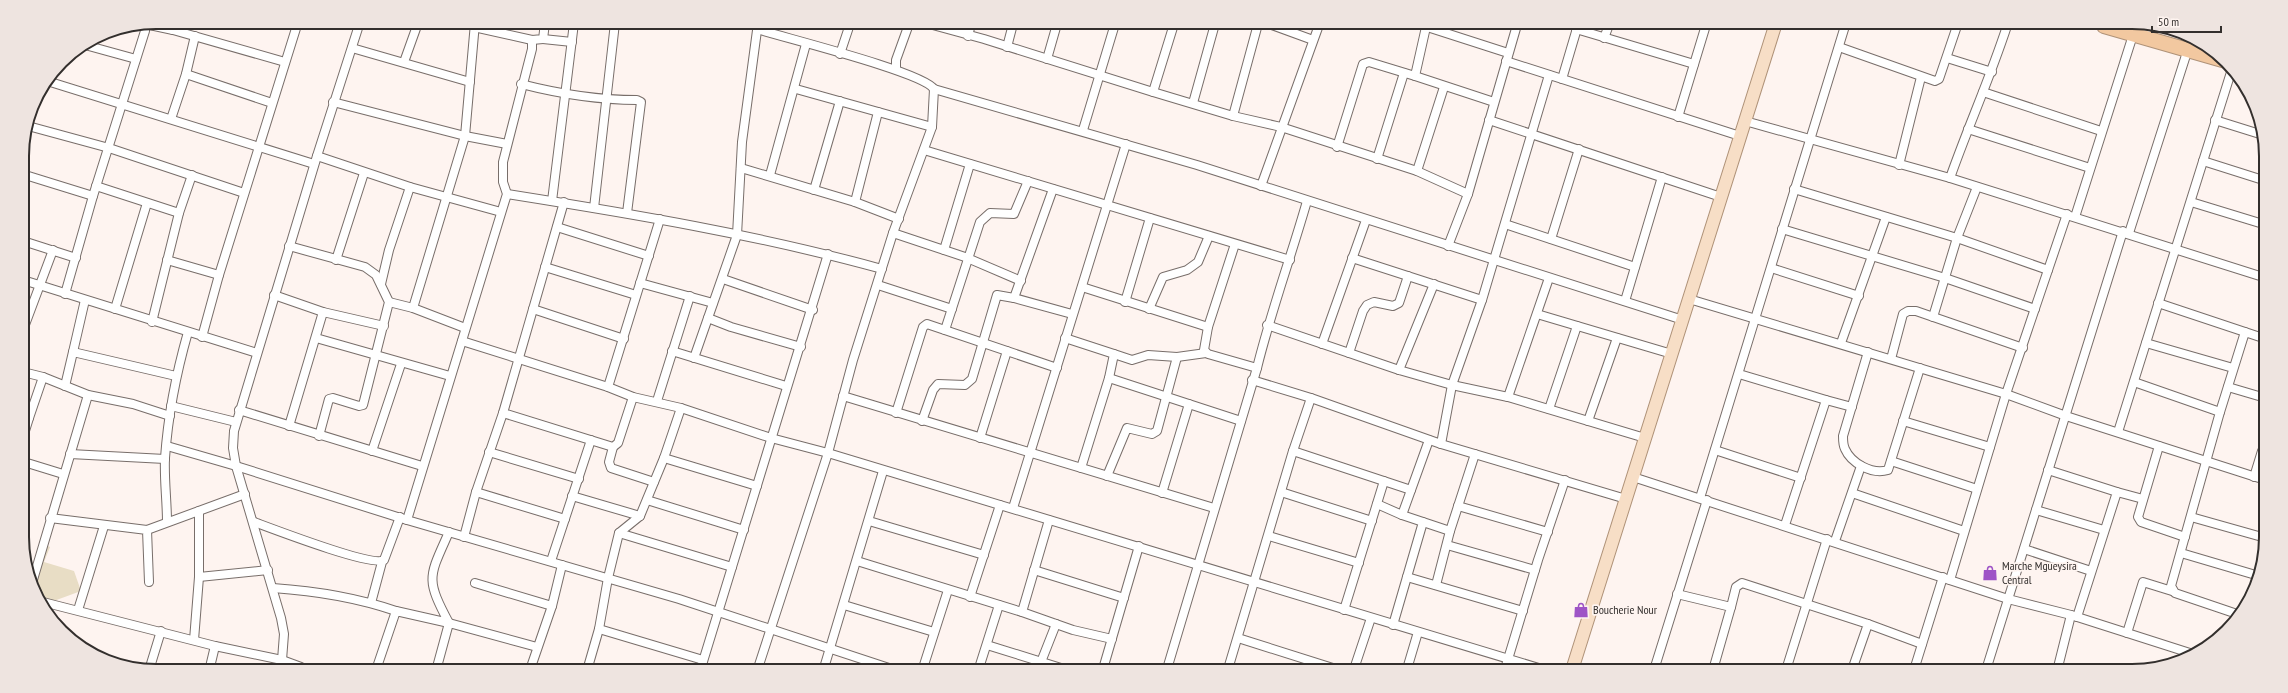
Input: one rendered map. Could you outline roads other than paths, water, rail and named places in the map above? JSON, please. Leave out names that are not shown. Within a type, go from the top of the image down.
[{"type":"highway","points":[[2120,29],[2141,33],[2209,55]]},
{"type":"main road","points":[[1574,664],[1774,29]]},
{"type":"street","points":[[180,29],[195,36],[285,62]]},
{"type":"street","points":[[202,336],[219,275],[295,29]]},
{"type":"street","points":[[282,660],[284,634],[268,570],[236,466],[233,448],[236,422],[315,160],[358,29]]},
{"type":"street","points":[[404,62],[416,29]]},
{"type":"street","points":[[413,308],[448,198],[465,136],[474,29]]},
{"type":"street","points":[[489,29],[532,40],[543,39],[572,42]]},
{"type":"street","points":[[543,39],[544,29]]},
{"type":"street","points":[[552,201],[573,29]]},
{"type":"street","points":[[594,208],[614,29]]},
{"type":"street","points":[[694,358],[723,279],[737,235],[742,142],[758,29]]},
{"type":"street","points":[[766,29],[806,44],[896,69],[930,84],[934,88],[1083,130],[1683,320]]},
{"type":"street","points":[[840,54],[848,29]]},
{"type":"street","points":[[896,69],[896,60],[907,29]]},
{"type":"street","points":[[945,29],[984,39],[1100,77],[1193,103],[1233,116],[1281,127],[1417,171],[1468,194]]},
{"type":"street","points":[[968,36],[970,29]]},
{"type":"street","points":[[1007,47],[1012,29]]},
{"type":"street","points":[[1047,59],[1056,29]]},
{"type":"street","points":[[1083,130],[1114,29]]},
{"type":"street","points":[[1153,92],[1172,29]]},
{"type":"street","points":[[1193,103],[1214,29]]},
{"type":"street","points":[[1233,116],[1257,29]]},
{"type":"street","points":[[1282,29],[1313,40]]},
{"type":"street","points":[[1261,186],[1317,29]]},
{"type":"street","points":[[1415,76],[1423,29]]},
{"type":"street","points":[[1432,29],[1507,57],[1548,75],[1740,136]]},
{"type":"street","points":[[1448,246],[1468,194],[1516,29]]},
{"type":"street","points":[[1562,79],[1576,29]]},
{"type":"street","points":[[1582,29],[1604,38],[1694,64]]},
{"type":"street","points":[[1604,38],[1607,29]]},
{"type":"street","points":[[1678,116],[1704,29]]},
{"type":"street","points":[[1656,664],[1677,594],[1715,450],[1844,29]]},
{"type":"street","points":[[1839,47],[1921,77],[1937,81],[1947,58],[1956,29]]},
{"type":"street","points":[[1950,178],[1968,129],[1992,72],[2006,29]]},
{"type":"street","points":[[65,294],[96,186],[145,30]]},
{"type":"street","points":[[1916,664],[1964,531],[2006,394],[2023,348],[2048,270],[2090,168],[2101,131],[2141,33]]},
{"type":"street","points":[[171,119],[186,74],[195,36]]},
{"type":"street","points":[[371,603],[382,562],[403,519],[422,466],[507,194],[502,171],[507,144],[518,105],[521,84],[532,48],[532,40]]},
{"type":"street","points":[[770,175],[796,89],[806,44]]},
{"type":"street","points":[[91,47],[136,59]]},
{"type":"street","points":[[352,48],[470,82]]},
{"type":"street","points":[[1988,664],[2048,470],[2188,49]]},
{"type":"street","points":[[1947,58],[1992,72]]},
{"type":"street","points":[[1337,146],[1363,64],[1369,62],[1494,102]]},
{"type":"street","points":[[1377,159],[1404,73]]},
{"type":"street","points":[[186,74],[272,103]]},
{"type":"street","points":[[1441,444],[1452,385],[1482,300],[1548,75]]},
{"type":"street","points":[[2118,432],[2174,248],[2191,202],[2230,75]]},
{"type":"street","points":[[1899,165],[1921,77]]},
{"type":"street","points":[[52,83],[258,147],[364,173],[501,212]]},
{"type":"street","points":[[521,84],[566,95],[607,100],[637,100],[641,102],[627,213]]},
{"type":"street","points":[[1417,171],[1444,87]]},
{"type":"street","points":[[759,664],[828,453],[843,396],[893,233],[932,127],[934,88]]},
{"type":"street","points":[[796,89],[932,127]]},
{"type":"street","points":[[1984,92],[2101,131]]},
{"type":"street","points":[[814,190],[840,101]]},
{"type":"street","points":[[333,102],[465,136],[507,144]]},
{"type":"street","points":[[855,202],[878,112]]},
{"type":"street","points":[[1489,120],[1721,197]]},
{"type":"street","points":[[2216,120],[2257,133]]},
{"type":"street","points":[[1745,121],[1810,141],[1950,178],[1977,188],[2126,232],[2259,276]]},
{"type":"street","points":[[32,127],[109,148],[244,193]]},
{"type":"street","points":[[1968,129],[2090,168]]},
{"type":"street","points":[[1013,508],[1126,144]]},
{"type":"street","points":[[1551,239],[1579,149]]},
{"type":"street","points":[[924,150],[1290,260]]},
{"type":"street","points":[[2203,162],[2259,179]]},
{"type":"street","points":[[944,250],[970,164]]},
{"type":"street","points":[[741,168],[770,175],[855,202],[898,219]]},
{"type":"street","points":[[336,260],[364,173]]},
{"type":"street","points":[[152,322],[179,213],[192,175]]},
{"type":"street","points":[[29,176],[93,196]]},
{"type":"street","points":[[1625,301],[1662,177]]},
{"type":"street","points":[[945,330],[969,258],[978,225],[982,218],[995,212],[1014,214],[1028,181]]},
{"type":"street","points":[[96,186],[179,213]]},
{"type":"street","points":[[381,284],[389,250],[410,187]]},
{"type":"street","points":[[1933,317],[1957,238],[1977,188]]},
{"type":"street","points":[[1014,298],[1053,189]]},
{"type":"street","points":[[1794,189],[1957,238],[2048,270]]},
{"type":"street","points":[[507,194],[660,218],[828,254],[882,269]]},
{"type":"street","points":[[1168,664],[1252,380],[1257,368],[1267,324],[1290,260],[1307,201]]},
{"type":"street","points":[[115,309],[147,202]]},
{"type":"street","points":[[464,537],[476,492],[503,413],[564,202]]},
{"type":"street","points":[[2191,202],[2259,223]]},
{"type":"street","points":[[1841,343],[1859,296],[1871,255],[1886,217]]},
{"type":"street","points":[[608,387],[660,218]]},
{"type":"street","points":[[1126,302],[1150,218]]},
{"type":"street","points":[[1322,344],[1366,220]]},
{"type":"street","points":[[1505,224],[1635,267]]},
{"type":"street","points":[[556,227],[649,256]]},
{"type":"street","points":[[1782,229],[1945,278],[2035,309]]},
{"type":"street","points":[[893,233],[969,258],[1021,281]]},
{"type":"street","points":[[1149,309],[1163,277],[1187,270],[1198,262],[1209,236]]},
{"type":"street","points":[[29,243],[76,258]]},
{"type":"street","points":[[1206,353],[1203,348],[1208,328],[1235,244]]},
{"type":"street","points":[[289,246],[365,267],[376,275],[389,302],[384,326],[362,405],[359,406],[333,398],[329,399],[319,436]]},
{"type":"street","points":[[29,312],[38,285],[53,250]]},
{"type":"street","points":[[599,629],[702,664],[744,530],[786,386],[812,310],[828,254]]},
{"type":"street","points":[[1352,258],[1482,300]]},
{"type":"street","points":[[167,260],[219,275]]},
{"type":"street","points":[[545,267],[636,295]]},
{"type":"street","points":[[1771,268],[1859,296]]},
{"type":"street","points":[[1349,352],[1365,307],[1374,302],[1393,306],[1399,303],[1408,276]]},
{"type":"street","points":[[1508,397],[1549,278]]},
{"type":"street","points":[[723,279],[812,310]]},
{"type":"street","points":[[29,282],[152,322],[257,353]]},
{"type":"street","points":[[640,283],[713,303]]},
{"type":"street","points":[[1399,370],[1434,284]]},
{"type":"street","points":[[878,285],[952,309]]},
{"type":"street","points":[[1082,287],[1208,328]]},
{"type":"street","points":[[274,295],[323,312],[384,326]]},
{"type":"street","points":[[922,421],[933,390],[938,384],[961,385],[971,381],[995,296],[998,295],[1014,298],[1072,314]]},
{"type":"street","points":[[657,401],[690,296]]},
{"type":"street","points":[[1689,299],[1841,343],[2006,394],[2066,416],[2258,478]]},
{"type":"street","points":[[65,386],[85,300]]},
{"type":"street","points":[[389,302],[413,308],[465,328]]},
{"type":"street","points":[[2158,303],[2259,337]]},
{"type":"street","points":[[533,309],[624,339]]},
{"type":"street","points":[[1891,359],[1904,314],[1908,311],[1916,311],[2023,348]]},
{"type":"street","points":[[289,426],[323,312]]},
{"type":"street","points":[[1537,314],[1672,354]]},
{"type":"street","points":[[708,318],[731,327],[800,347]]},
{"type":"street","points":[[896,413],[923,327],[927,324],[1056,368]]},
{"type":"street","points":[[1267,324],[1399,370],[1452,385],[1508,397],[1645,438]]},
{"type":"street","points":[[1549,409],[1577,326]]},
{"type":"street","points":[[167,522],[165,459],[170,406],[176,376],[188,332]]},
{"type":"street","points":[[2172,590],[2171,586],[2206,461],[2245,332]]},
{"type":"street","points":[[316,338],[401,364],[450,376]]},
{"type":"street","points":[[1065,338],[1132,360],[1148,355],[1177,357],[1206,353],[1257,368]]},
{"type":"street","points":[[1588,421],[1617,338]]},
{"type":"street","points":[[462,342],[608,387],[633,397],[657,401],[681,408],[771,438],[828,453],[883,471],[1013,508],[1139,546],[1197,566],[1523,664]]},
{"type":"street","points":[[2146,343],[2234,368]]},
{"type":"street","points":[[672,351],[786,386]]},
{"type":"street","points":[[980,438],[1007,351]]},
{"type":"street","points":[[74,352],[176,376]]},
{"type":"street","points":[[1868,352],[1843,436],[1844,448],[1861,466],[1878,472],[1888,470],[1920,368]]},
{"type":"street","points":[[1081,468],[1109,378],[1114,354]]},
{"type":"street","points":[[1106,476],[1126,429],[1129,427],[1152,434],[1155,433],[1167,397],[1177,357]]},
{"type":"street","points":[[372,451],[401,364]]},
{"type":"street","points":[[29,373],[43,377],[88,395],[133,404],[170,416]]},
{"type":"street","points":[[1739,374],[1852,407]]},
{"type":"street","points":[[29,410],[43,377]]},
{"type":"street","points":[[1109,378],[1241,420]]},
{"type":"street","points":[[1252,380],[1311,398],[1441,444],[1626,499]]},
{"type":"street","points":[[2134,382],[2220,412]]},
{"type":"street","points":[[2228,387],[2259,396]]},
{"type":"street","points":[[35,574],[63,474],[88,395]]},
{"type":"street","points":[[843,396],[1214,508]]},
{"type":"street","points":[[633,397],[618,443],[613,448],[609,462],[611,468],[654,482]]},
{"type":"street","points":[[1230,664],[1293,452],[1311,398]]},
{"type":"street","points":[[1785,524],[1826,400]]},
{"type":"street","points":[[1162,493],[1190,404]]},
{"type":"street","points":[[170,406],[236,422]]},
{"type":"street","points":[[589,664],[599,629],[608,578],[619,533],[640,516],[664,458],[681,408]]},
{"type":"street","points":[[239,410],[319,436],[422,466]]},
{"type":"street","points":[[503,413],[613,448]]},
{"type":"street","points":[[1903,421],[1990,447]]},
{"type":"street","points":[[551,561],[591,440]]},
{"type":"street","points":[[1402,515],[1429,440]]},
{"type":"street","points":[[167,446],[236,466],[403,519],[718,611],[770,630],[877,664]]},
{"type":"street","points":[[2159,446],[2138,517],[2141,522],[2185,537]]},
{"type":"street","points":[[1715,450],[1800,478]]},
{"type":"street","points":[[489,452],[579,479]]},
{"type":"street","points":[[1293,452],[1412,490]]},
{"type":"street","points":[[70,454],[165,459]]},
{"type":"street","points":[[1436,585],[1450,531],[1475,454]]},
{"type":"street","points":[[664,458],[757,486]]},
{"type":"street","points":[[1891,461],[1977,489]]},
{"type":"street","points":[[29,464],[63,474]]},
{"type":"street","points":[[1788,664],[1807,604],[1861,466]]},
{"type":"street","points":[[2048,470],[2143,499]]},
{"type":"street","points":[[825,664],[883,471]]},
{"type":"street","points":[[1633,477],[1785,524],[2008,599],[2074,616],[2186,652]]},
{"type":"street","points":[[1506,664],[1535,570],[1565,480]]},
{"type":"street","points":[[1344,610],[1384,481]]},
{"type":"street","points":[[476,492],[565,519]]},
{"type":"street","points":[[1281,492],[1372,521]]},
{"type":"street","points":[[1852,492],[1964,531]]},
{"type":"street","points":[[2059,664],[2117,492]]},
{"type":"street","points":[[50,518],[104,526],[147,530],[245,494]]},
{"type":"street","points":[[572,496],[640,516]]},
{"type":"street","points":[[647,500],[744,530]]},
{"type":"street","points":[[1377,504],[1402,515],[1450,531]]},
{"type":"street","points":[[970,597],[1000,505]]},
{"type":"street","points":[[1458,506],[1548,532]]},
{"type":"street","points":[[2036,510],[2104,530]]},
{"type":"street","points":[[194,640],[199,577],[199,511]]},
{"type":"street","points":[[2191,517],[2259,536]]},
{"type":"street","points":[[1022,612],[1049,520]]},
{"type":"street","points":[[869,521],[984,555]]},
{"type":"street","points":[[254,522],[351,556],[382,562]]},
{"type":"street","points":[[1393,625],[1423,522]]},
{"type":"street","points":[[78,610],[104,526]]},
{"type":"street","points":[[147,530],[149,582]]},
{"type":"street","points":[[438,664],[449,623],[437,602],[431,575],[449,532]]},
{"type":"street","points":[[619,533],[732,567]]},
{"type":"street","points":[[1269,536],[1358,563]]},
{"type":"street","points":[[1447,545],[1535,570]]},
{"type":"street","points":[[1104,664],[1139,546]]},
{"type":"street","points":[[2024,549],[2091,571]]},
{"type":"street","points":[[2181,553],[2253,574]]},
{"type":"street","points":[[857,561],[970,597],[999,604],[1056,624],[1112,640]]},
{"type":"street","points":[[531,664],[552,606],[562,565]]},
{"type":"street","points":[[199,577],[268,570]]},
{"type":"street","points":[[1034,570],[1124,598]]},
{"type":"street","points":[[1407,577],[1523,611]]},
{"type":"street","points":[[2127,633],[2143,582],[2172,590],[2234,613]]},
{"type":"street","points":[[475,583],[552,606]]},
{"type":"street","points":[[1715,664],[1736,587],[1742,584],[1868,624],[1922,644]]},
{"type":"street","points":[[273,588],[320,591],[449,623],[537,647]]},
{"type":"street","points":[[924,664],[948,590]]},
{"type":"street","points":[[1677,594],[1731,607]]},
{"type":"street","points":[[48,603],[215,646],[282,660],[293,664]]},
{"type":"street","points":[[980,664],[999,604]]},
{"type":"street","points":[[844,605],[934,632]]},
{"type":"street","points":[[378,664],[396,611]]},
{"type":"street","points":[[1356,664],[1371,618]]},
{"type":"street","points":[[1041,662],[1056,624]]},
{"type":"street","points":[[1854,664],[1868,624]]},
{"type":"street","points":[[151,664],[161,631]]},
{"type":"street","points":[[1408,664],[1418,632]]},
{"type":"street","points":[[1238,638],[1320,664]]},
{"type":"street","points":[[987,645],[1048,664]]},
{"type":"street","points":[[211,664],[215,646]]},
{"type":"place","name":"Marche Mgueysira Central","points":[[1990,573]]},
{"type":"place","name":"Boucherie Nour","points":[[1581,610]]}]
